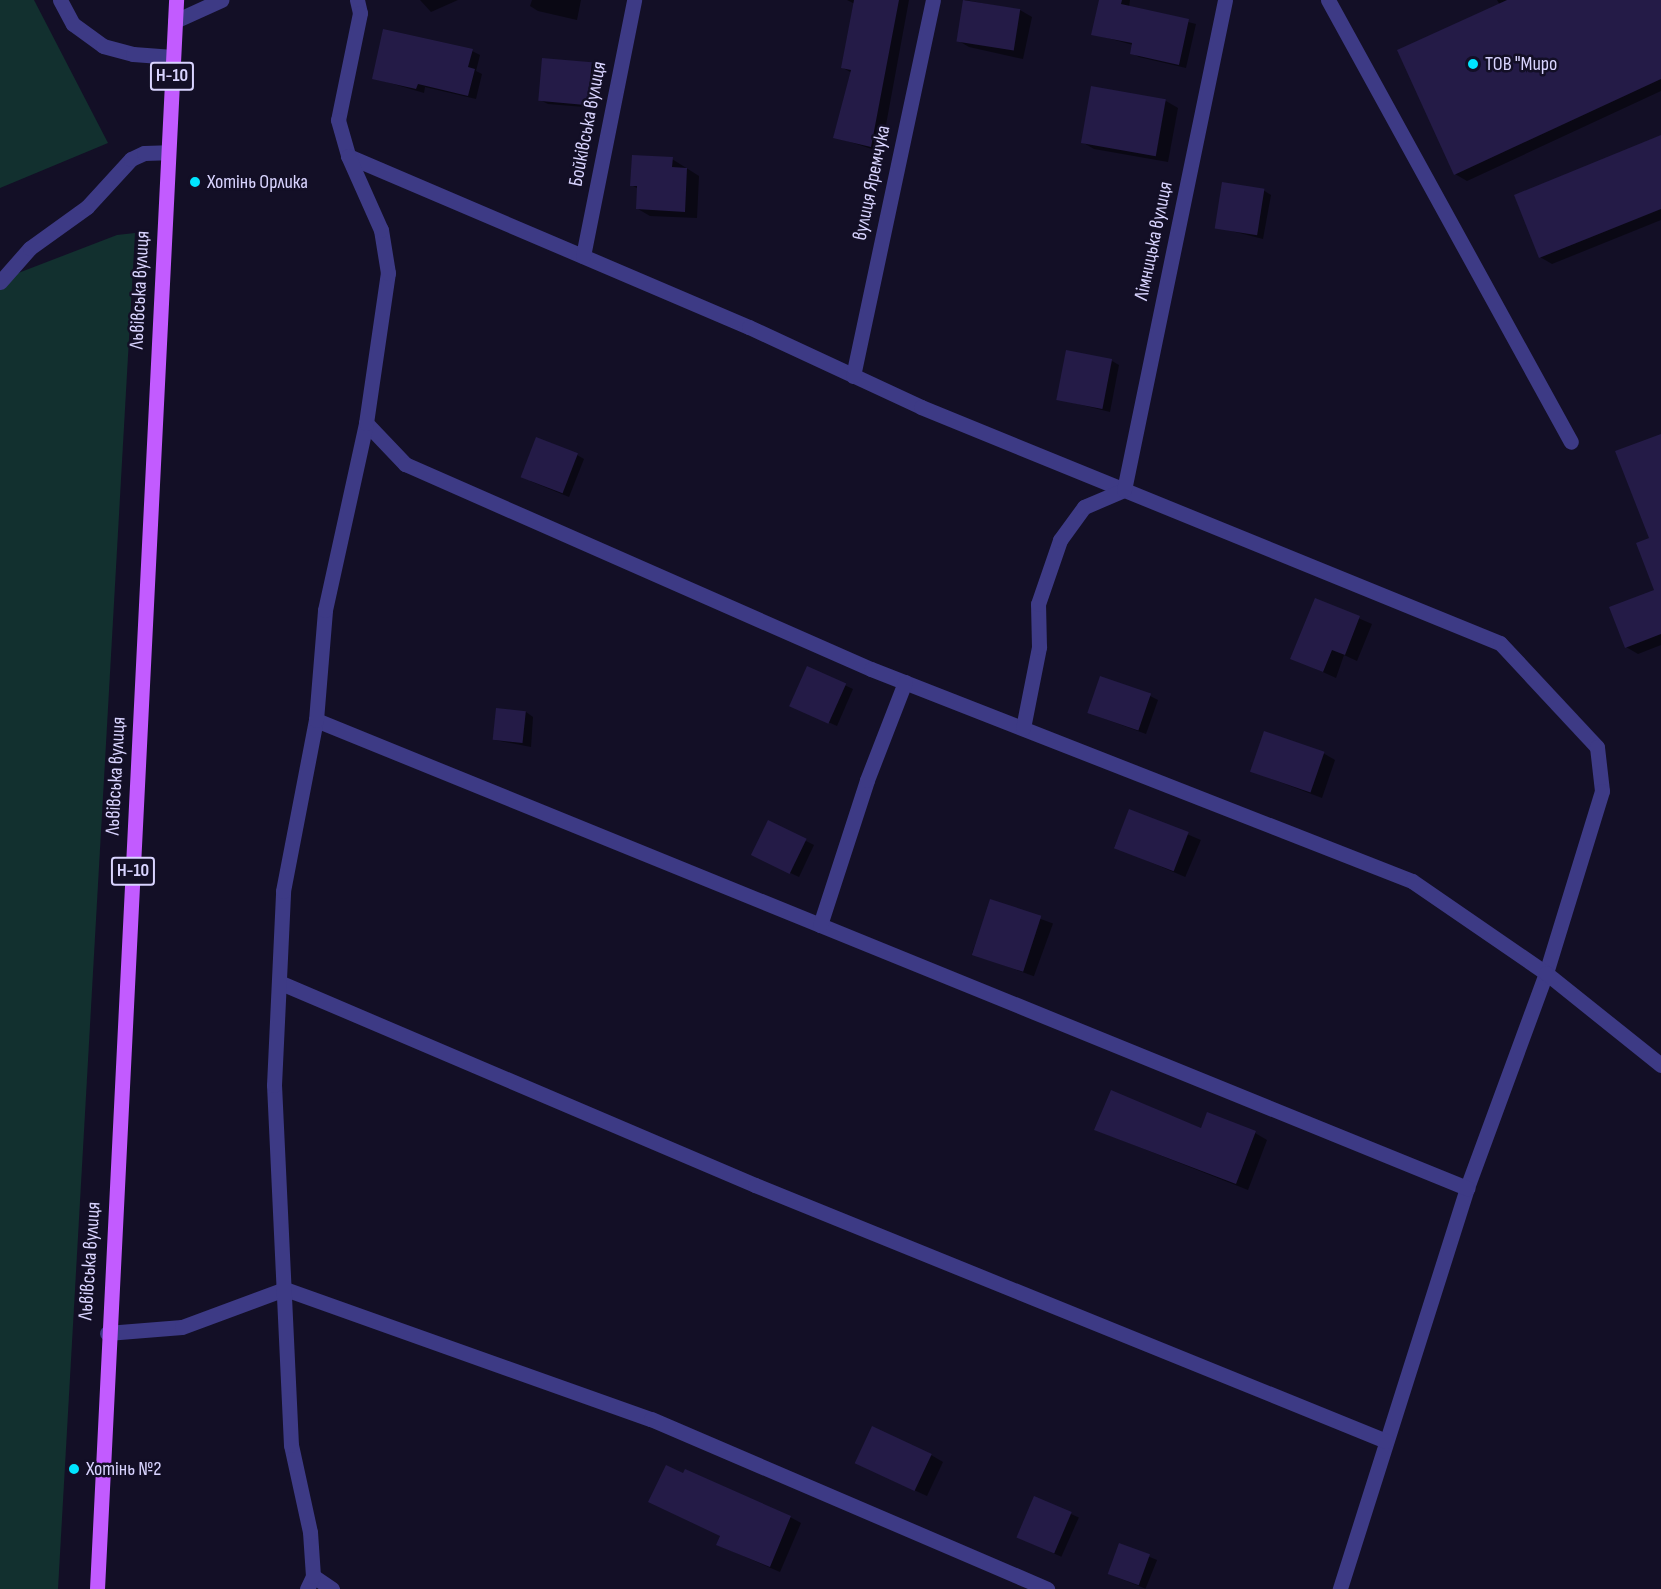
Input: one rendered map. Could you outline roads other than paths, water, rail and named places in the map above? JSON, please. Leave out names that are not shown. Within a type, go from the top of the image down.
[{"type":"main road","name":"Львівська вулиця","points":[[97,1589],[107,1333],[176,0]]},
{"type":"street","points":[[60,0],[79,30],[103,46],[133,54],[173,57]]},
{"type":"street","points":[[175,21],[221,0]]},
{"type":"street","points":[[333,1589],[310,1582],[310,1532],[291,1445],[274,1085],[281,983],[283,891],[316,720],[325,610],[366,423],[388,273],[381,230],[348,156],[338,120],[360,13],[357,0]]},
{"type":"street","name":"Бойківська вулиця","points":[[582,256],[634,0]]},
{"type":"street","name":"вулиця Яремчука","points":[[853,376],[933,0]]},
{"type":"street","name":"Лімницька вулиця","points":[[1124,490],[1225,0]]},
{"type":"street","points":[[1328,0],[1570,442]]},
{"type":"street","points":[[0,282],[30,248],[87,207],[130,159],[144,153],[167,152]]},
{"type":"street","points":[[348,156],[853,376],[1124,490],[1500,643],[1597,747],[1602,791],[1546,973],[1467,1188],[1340,1589]]},
{"type":"street","points":[[366,423],[405,464],[905,682],[1412,881],[1546,973],[1661,1065]]},
{"type":"street","points":[[1023,728],[1039,647],[1038,604],[1060,540],[1070,522],[1084,507],[1124,490]]},
{"type":"street","points":[[820,925],[867,780],[905,682]]},
{"type":"street","points":[[316,720],[1467,1188]]},
{"type":"street","points":[[281,983],[755,1185],[1386,1441]]},
{"type":"street","points":[[107,1333],[182,1327],[285,1290],[651,1419],[1047,1589]]},
{"type":"place","name":"ТОВ \"Миро","points":[[1473,64]]},
{"type":"place","name":"Хотінь Орлика","points":[[195,182]]},
{"type":"place","name":"Хотінь №2","points":[[74,1469]]}]
